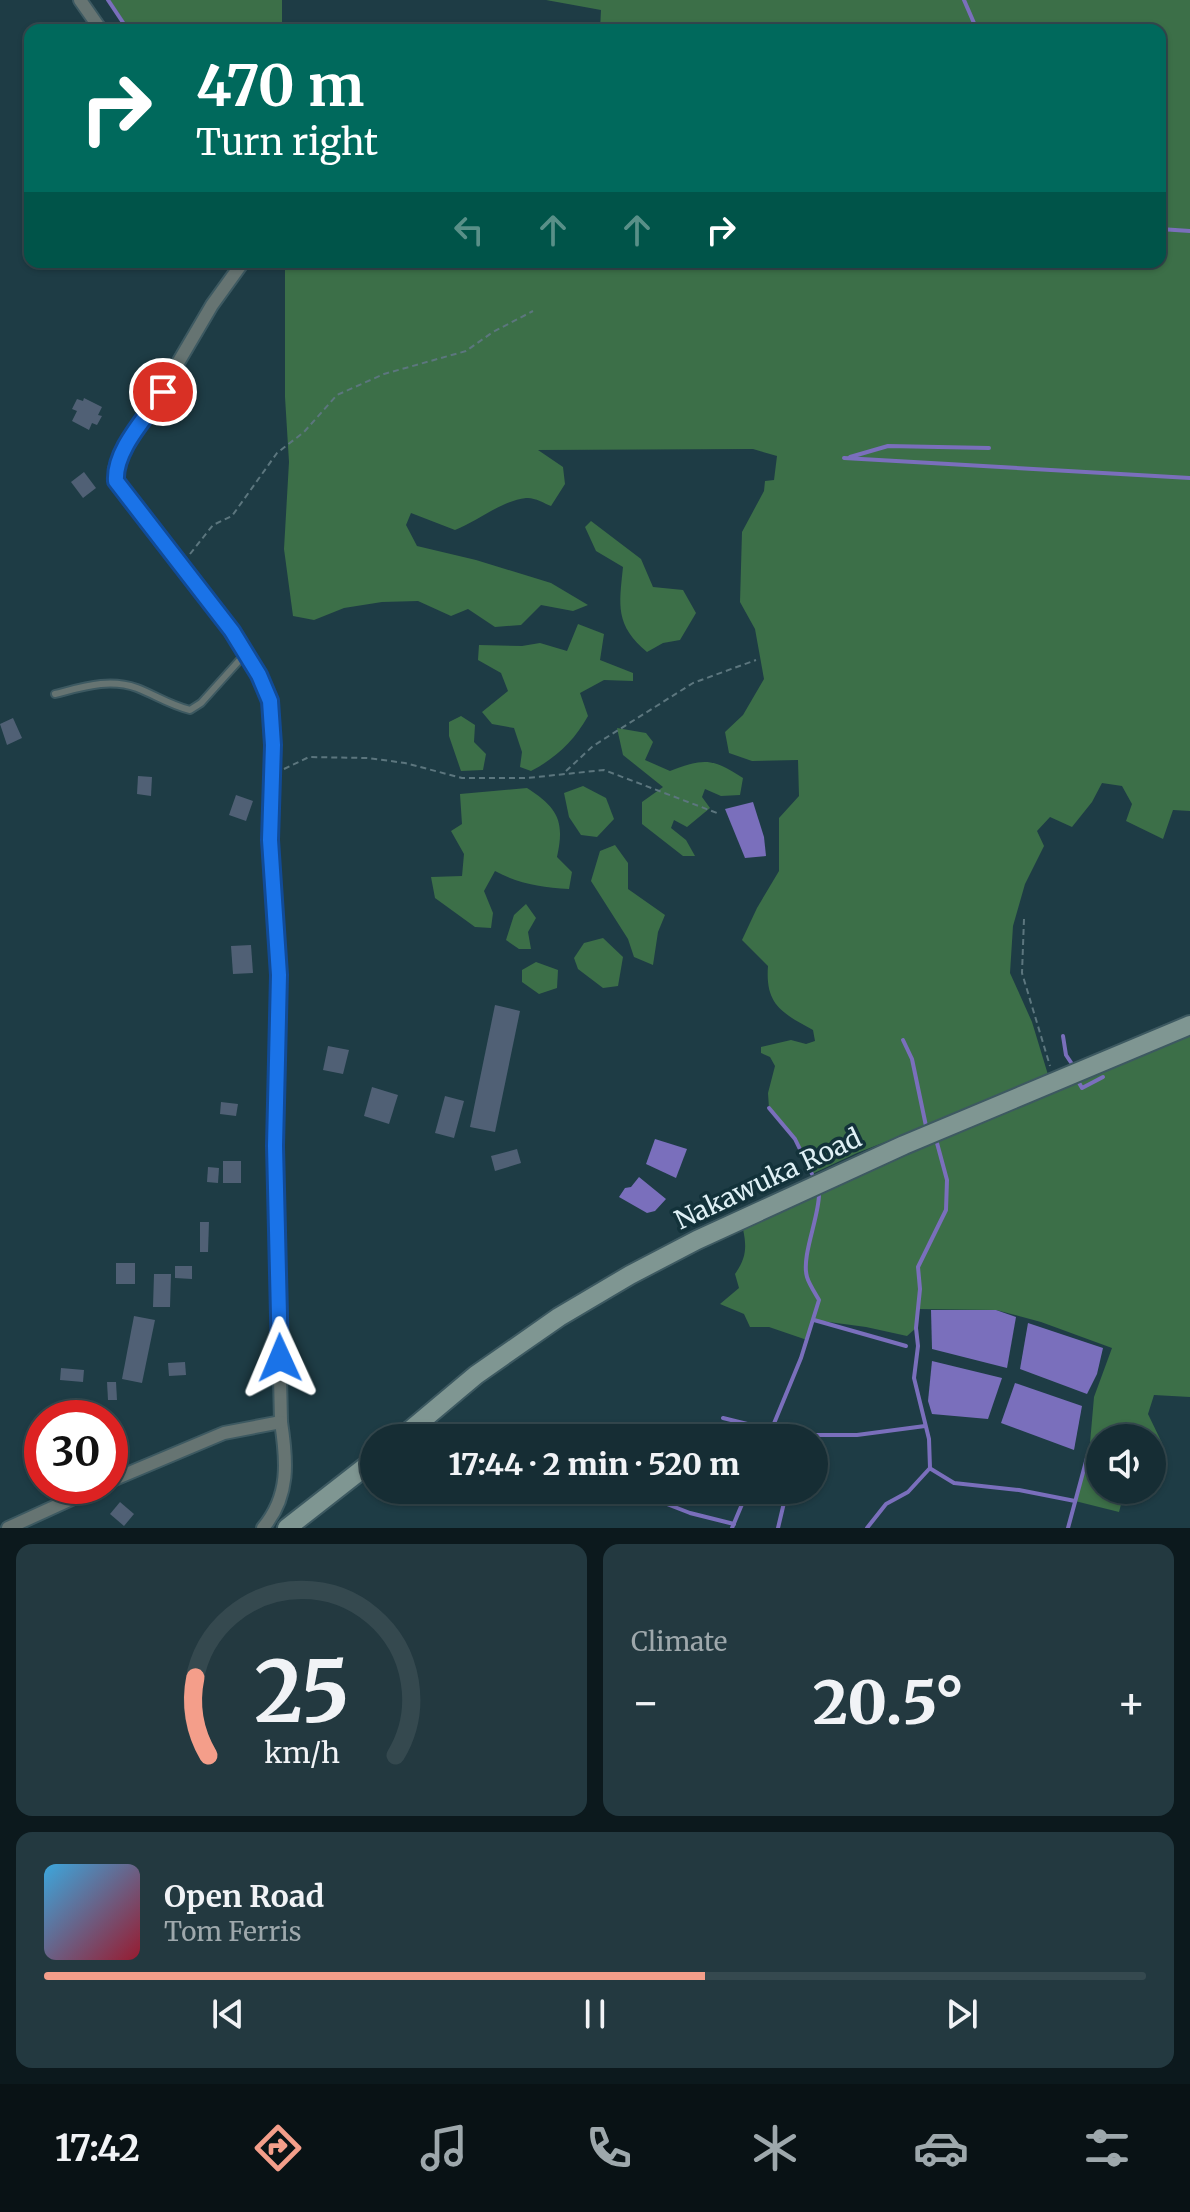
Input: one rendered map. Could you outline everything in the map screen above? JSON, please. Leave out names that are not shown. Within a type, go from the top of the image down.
[{"type":"main road","name":"Nakawuka Road","points":[[418,1424],[476,1375],[559,1317],[697,1240],[904,1145],[1190,1025]]},
{"type":"main road","points":[[287,1528],[360,1471]]},
{"type":"street","points":[[80,0],[97,24]]},
{"type":"street","points":[[239,268],[212,305],[157,401],[120,454],[115,469],[116,481],[126,496],[182,564],[246,653],[270,701],[273,745],[270,840],[279,975],[275,1146],[281,1422],[286,1458],[285,1483],[279,1504],[263,1528]]},
{"type":"street","points":[[128,1473],[224,1433],[281,1422]]},
{"type":"street","points":[[8,1528],[61,1504]]},
{"type":"lane","points":[[55,694],[102,683],[136,688],[169,705],[190,710],[201,703],[246,653]]},
{"type":"path","points":[[182,564],[213,525],[232,516],[277,453],[304,432],[337,395],[384,374],[466,351],[493,332],[533,311]]},
{"type":"path","points":[[565,772],[593,746],[693,683],[756,660]]},
{"type":"path","points":[[270,776],[309,757],[380,759],[462,778],[527,778],[604,770],[717,813]]},
{"type":"path","points":[[1024,919],[1022,973],[1055,1082]]},
{"type":"green space","points":[[110,0],[282,0],[282,24],[126,24]]},
{"type":"green space","points":[[546,0],[1190,0],[1190,811],[1173,810],[1163,839],[1126,821],[1132,804],[1122,786],[1102,783],[1092,802],[1072,827],[1050,817],[1037,831],[1044,846],[1025,884],[1013,926],[1010,973],[1032,1022],[1049,1078],[857,1153],[812,1174],[795,1139],[769,1108],[768,1093],[775,1066],[770,1057],[761,1053],[761,1047],[791,1040],[806,1044],[815,1041],[813,1030],[778,1006],[769,990],[768,966],[742,940],[779,871],[779,818],[799,796],[798,760],[752,761],[729,753],[725,732],[743,715],[764,679],[755,629],[740,602],[742,532],[764,491],[765,481],[774,480],[777,456],[753,449],[538,450],[563,467],[565,484],[551,506],[532,498],[517,500],[455,530],[411,513],[406,525],[417,546],[551,583],[588,605],[573,611],[541,605],[521,625],[495,627],[468,609],[451,616],[418,601],[344,608],[314,620],[293,616],[284,549],[289,462],[285,397],[285,268],[1166,268],[1166,24],[600,24],[601,10]]},
{"type":"green space","points":[[591,521],[641,559],[653,587],[683,590],[696,613],[680,640],[663,643],[647,652],[629,633],[620,604],[623,567],[596,551],[585,527]]},
{"type":"green space","points":[[578,624],[604,634],[600,660],[633,673],[633,681],[604,680],[580,693],[588,716],[583,725],[564,748],[531,771],[520,767],[522,752],[514,728],[492,724],[482,712],[508,691],[501,673],[478,660],[479,645],[522,646],[540,643],[567,651]]},
{"type":"green space","points":[[461,716],[475,725],[474,742],[486,754],[483,770],[461,771],[449,736],[449,722]]},
{"type":"green space","points":[[617,728],[646,733],[653,742],[645,760],[670,771],[708,762],[743,778],[740,795],[721,796],[705,789],[702,797],[710,808],[687,827],[674,820],[671,828],[686,840],[695,856],[683,856],[642,824],[642,802],[663,787],[623,755]]},
{"type":"green space","points":[[583,786],[606,798],[614,819],[597,837],[581,835],[569,817],[564,793]]},
{"type":"green space","points":[[527,788],[546,802],[557,816],[560,834],[557,857],[572,872],[569,889],[530,884],[495,871],[484,891],[493,913],[491,928],[475,927],[435,898],[431,877],[462,876],[464,854],[451,831],[462,824],[460,794]]},
{"type":"green space","points":[[615,845],[628,863],[628,889],[665,915],[658,932],[653,965],[634,957],[628,939],[591,881],[600,851]]},
{"type":"green space","points":[[526,904],[536,918],[528,932],[531,949],[519,949],[506,940],[514,915]]},
{"type":"green space","points":[[603,938],[623,957],[618,986],[603,988],[578,969],[574,958],[584,943]]},
{"type":"green space","points":[[536,962],[558,970],[557,988],[539,994],[522,982],[522,970]]},
{"type":"green space","points":[[1190,1034],[1190,1397],[1154,1395],[1148,1414],[1153,1424],[1092,1424],[1094,1397],[1112,1348],[1041,1322],[996,1310],[918,1309],[916,1328],[907,1336],[814,1320],[807,1340],[769,1327],[750,1327],[744,1314],[720,1304],[739,1288],[735,1274],[745,1253],[743,1229],[901,1156]]},
{"type":"green space","points":[[1086,1458],[1086,1504],[1075,1501]]},
{"type":"green space","points":[[1087,1504],[1121,1504],[1119,1512]]},
{"type":"shaded area","points":[[753,802],[764,837],[766,856],[745,858],[725,809]]},
{"type":"shaded area","points":[[655,1139],[687,1149],[676,1178],[646,1164]]},
{"type":"shaded area","points":[[639,1177],[666,1199],[655,1211],[647,1213],[619,1197]]},
{"type":"shaded area","points":[[931,1310],[996,1310],[1016,1317],[1007,1368],[932,1349]]},
{"type":"shaded area","points":[[1028,1323],[1103,1348],[1097,1374],[1087,1394],[1020,1369]]},
{"type":"shaded area","points":[[932,1361],[1002,1378],[988,1419],[932,1414],[928,1401]]},
{"type":"shaded area","points":[[1015,1383],[1082,1406],[1074,1450],[1001,1423]]},
{"type":"building","points":[[84,398],[102,407],[98,415],[102,416],[97,425],[92,423],[89,430],[72,421],[77,411],[72,409],[77,399],[83,401]]},
{"type":"building","points":[[84,472],[96,488],[83,498],[71,482]]},
{"type":"building","points":[[13,718],[22,738],[7,745],[0,724]]},
{"type":"building","points":[[138,776],[152,777],[151,796],[137,794]]},
{"type":"building","points":[[236,795],[253,801],[246,821],[229,815]]},
{"type":"building","points":[[251,945],[253,973],[233,974],[231,946]]},
{"type":"building","points":[[495,1005],[520,1011],[495,1132],[470,1127]]},
{"type":"building","points":[[328,1046],[349,1050],[343,1074],[323,1070]]},
{"type":"building","points":[[372,1087],[398,1095],[389,1124],[364,1116]]},
{"type":"building","points":[[445,1096],[464,1101],[454,1138],[435,1133]]},
{"type":"building","points":[[221,1102],[238,1104],[236,1116],[220,1114]]},
{"type":"building","points":[[517,1149],[521,1163],[495,1171],[491,1156]]},
{"type":"building","points":[[223,1161],[241,1161],[241,1183],[223,1183]]},
{"type":"building","points":[[208,1167],[219,1168],[218,1183],[207,1182]]},
{"type":"building","points":[[200,1222],[209,1222],[208,1252],[200,1252]]},
{"type":"building","points":[[116,1263],[135,1263],[135,1284],[116,1284]]},
{"type":"building","points":[[175,1266],[192,1266],[192,1279],[175,1278]]},
{"type":"building","points":[[154,1274],[171,1274],[170,1307],[153,1307]]},
{"type":"building","points":[[134,1316],[155,1320],[142,1383],[122,1379]]},
{"type":"building","points":[[185,1362],[186,1375],[169,1376],[168,1363]]},
{"type":"building","points":[[61,1368],[84,1370],[83,1382],[60,1380]]},
{"type":"building","points":[[107,1382],[116,1382],[117,1400],[108,1400]]},
{"type":"building","points":[[118,1504],[122,1504],[134,1514],[124,1526],[110,1514]]},
{"type":"waterway","points":[[108,0],[124,24]]},
{"type":"waterway","points":[[964,0],[974,24]]},
{"type":"waterway","points":[[1166,229],[1190,231]]},
{"type":"waterway","points":[[850,457],[888,446],[989,448]]},
{"type":"waterway","points":[[844,458],[1190,478]]},
{"type":"waterway","points":[[1063,1036],[1066,1055],[1072,1064]]},
{"type":"waterway","points":[[903,1040],[912,1059],[926,1126]]},
{"type":"waterway","points":[[1078,1081],[1082,1088],[1103,1077]]},
{"type":"waterway","points":[[769,1108],[795,1139],[812,1174]]},
{"type":"waterway","points":[[867,1528],[886,1504],[908,1492],[930,1468],[929,1439],[914,1378],[918,1346],[918,1267],[946,1210],[947,1180],[937,1143]]},
{"type":"waterway","points":[[774,1424],[801,1358],[819,1300],[808,1280],[806,1268],[819,1194]]},
{"type":"waterway","points":[[814,1320],[906,1346]]},
{"type":"waterway","points":[[723,1418],[792,1435],[857,1435],[925,1426]]},
{"type":"waterway","points":[[1068,1528],[1086,1461]]},
{"type":"waterway","points":[[931,1469],[954,1483],[1019,1490],[1075,1501]]},
{"type":"waterway","points":[[667,1504],[734,1524]]},
{"type":"waterway","points":[[732,1528],[742,1504]]},
{"type":"waterway","points":[[778,1528],[784,1504]]},
{"type":"route","points":[[163,392],[120,454],[115,469],[116,481],[232,631],[259,675],[270,701],[273,745],[270,840],[279,975],[275,1146],[280,1358]]}]
